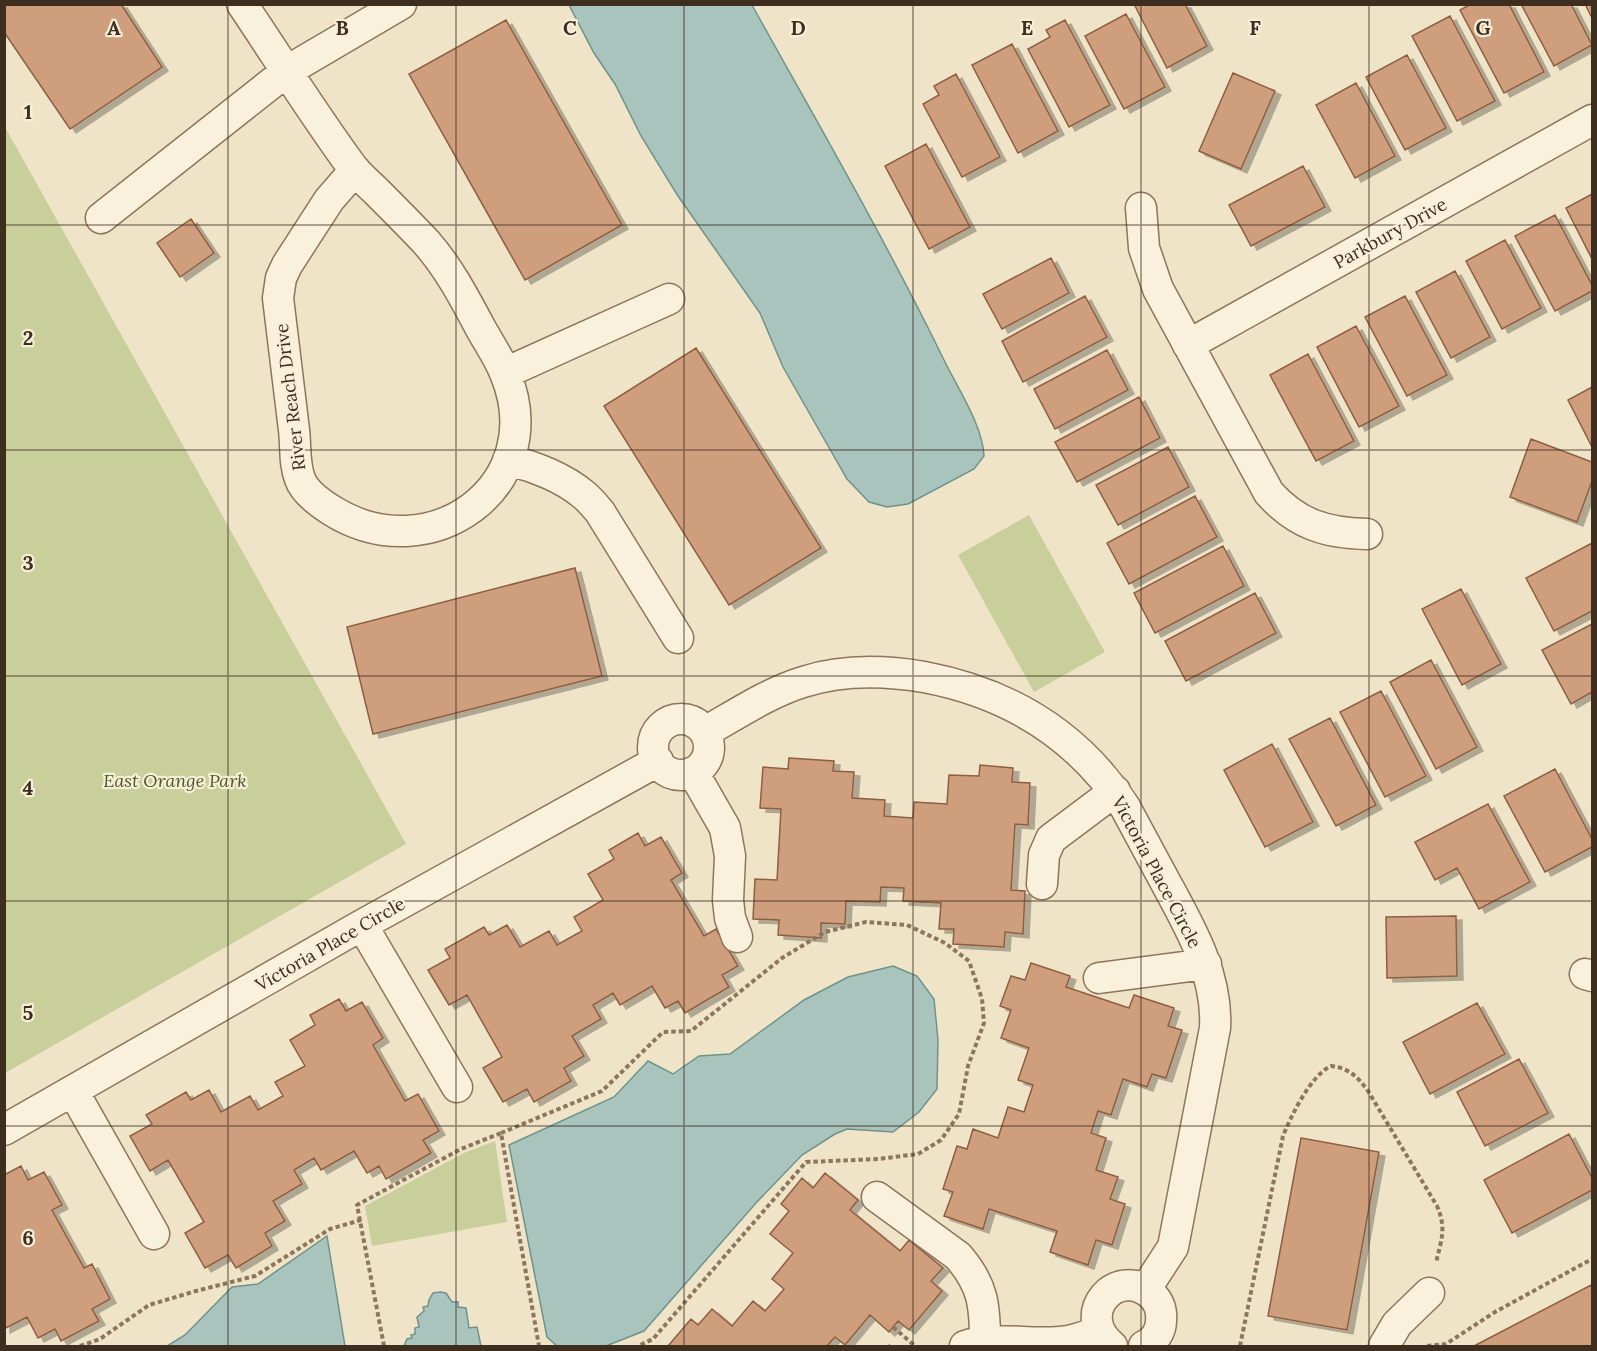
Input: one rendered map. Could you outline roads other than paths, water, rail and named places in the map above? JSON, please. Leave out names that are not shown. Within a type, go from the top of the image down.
[{"type":"street","name":"River Reach Drive","points":[[242,4],[355,170],[420,236],[445,267],[505,373],[515,413],[512,453],[490,490],[472,508],[454,520],[418,531],[396,532],[366,527],[344,518],[326,507],[306,489],[300,481],[297,468],[295,433],[278,298],[281,278],[303,238],[329,200],[355,170]]},
{"type":"street","points":[[101,218],[287,71],[401,4]]},
{"type":"street","name":"Parkbury Drive","points":[[1188,345],[1593,120]]},
{"type":"street","points":[[1141,208],[1143,248],[1158,289],[1269,493],[1281,507],[1298,519],[1318,528],[1340,534],[1367,534]]},
{"type":"street","points":[[505,373],[669,299]]},
{"type":"street","points":[[508,460],[528,464],[585,495],[600,512],[678,638]]},
{"type":"street","name":"Victoria Place Circle","points":[[705,732],[755,704],[802,682],[851,672],[903,673],[971,688],[1021,709],[1047,726],[1101,773],[1115,791],[1185,918],[1206,964],[1216,1015],[1173,1247],[1145,1290]]},
{"type":"street","points":[[681,718],[690,720],[705,732],[709,750],[707,759],[693,772],[677,774],[669,772],[658,761],[654,752],[654,742],[657,733],[671,721],[681,718]]},
{"type":"street","name":"Victoria Place Circle","points":[[4,1130],[658,761]]},
{"type":"street","points":[[693,772],[725,828],[730,856],[728,900],[730,918],[737,937]]},
{"type":"street","points":[[1042,884],[1044,855],[1051,839],[1058,831],[1115,791]]},
{"type":"street","points":[[362,926],[457,1087]]},
{"type":"street","points":[[1099,978],[1206,964]]},
{"type":"street","points":[[73,1091],[154,1234]]},
{"type":"street","points":[[877,1197],[958,1257],[968,1268],[977,1282],[983,1299],[975,1344],[1106,1339]]},
{"type":"street","points":[[1106,1339],[1097,1327],[1096,1314],[1100,1302],[1109,1292],[1120,1286],[1133,1285],[1145,1290],[1155,1298],[1161,1309],[1161,1323],[1157,1335],[1144,1347]]},
{"type":"street","points":[[1383,1347],[1397,1324],[1429,1293]]},
{"type":"water","points":[[569,5],[752,5],[874,225],[969,407],[983,444],[984,456],[974,469],[908,504],[887,507],[869,502],[847,479],[783,367],[760,313],[678,196],[641,136],[615,84],[594,53]]},
{"type":"water","points":[[893,966],[917,976],[934,999],[938,1040],[937,1089],[919,1112],[893,1132],[847,1129],[802,1155],[756,1203],[644,1331],[606,1346],[557,1346],[547,1337],[509,1145],[614,1097],[648,1061],[673,1074],[699,1056],[730,1054],[804,1000],[848,977]]},
{"type":"water","points":[[327,1236],[345,1346],[167,1346],[185,1335],[232,1287],[258,1284]]},
{"type":"water","points":[[433,1293],[446,1293],[452,1302],[458,1302],[458,1307],[466,1308],[469,1328],[477,1327],[481,1346],[404,1346],[407,1339],[412,1338],[411,1335],[415,1334],[415,1328],[419,1327],[417,1317],[424,1311],[423,1307],[428,1306]]},
{"type":"park label","name":"East Orange Park","points":[[175,780]]}]
